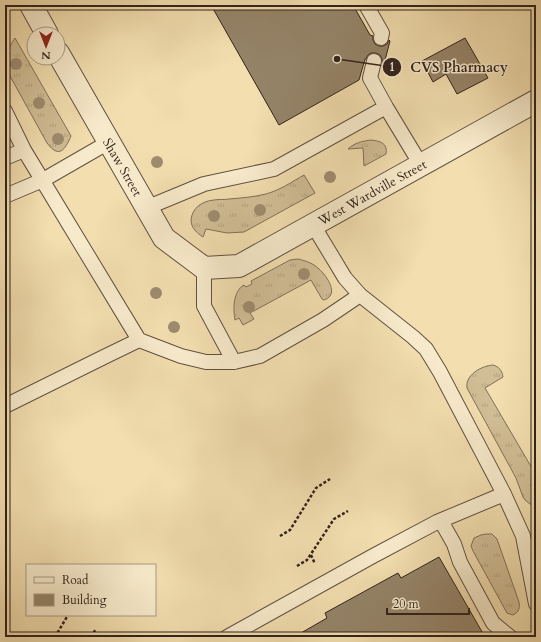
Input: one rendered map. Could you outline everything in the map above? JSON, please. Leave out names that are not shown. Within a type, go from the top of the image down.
[{"type":"street","points":[[31,5],[43,26]]},
{"type":"street","name":"Shaw Street","points":[[65,66],[164,238],[204,268]]},
{"type":"street","name":"West Wardville Street","points":[[204,268],[239,266],[536,102]]},
{"type":"lane","points":[[366,5],[382,33],[380,38]]},
{"type":"lane","points":[[374,62],[370,78],[421,165]]},
{"type":"lane","points":[[146,208],[204,184],[274,169],[386,107]]},
{"type":"lane","points":[[5,111],[24,150],[140,340],[181,356],[206,362],[234,362],[260,356],[324,320],[360,295]]},
{"type":"lane","points":[[5,196],[43,180],[109,142]]},
{"type":"lane","points":[[5,158],[24,150]]},
{"type":"lane","points":[[313,225],[345,278],[360,295],[426,349],[440,372],[504,494],[523,536],[536,604]]},
{"type":"lane","points":[[204,268],[204,306],[234,362]]},
{"type":"lane","points":[[5,406],[140,340]]},
{"type":"lane","points":[[227,637],[366,560],[441,521],[504,494]]},
{"type":"lane","points":[[441,521],[454,544],[460,562],[493,623],[510,637]]},
{"type":"path","points":[[280,536],[290,530],[316,488],[330,479]]},
{"type":"path","points":[[297,566],[307,560],[311,555],[334,519],[348,511]]},
{"type":"path","points":[[311,555],[316,566]]},
{"type":"path","points":[[55,637],[67,616]]},
{"type":"path","points":[[91,637],[96,629]]},
{"type":"green space","points":[[15,38],[26,57],[26,66],[31,66],[71,136],[64,149],[61,151],[55,151],[47,143],[5,67],[5,54]]},
{"type":"green space","points":[[371,140],[383,143],[386,147],[386,154],[364,166],[363,148],[348,149],[353,145]]},
{"type":"green space","points":[[304,175],[315,193],[244,232],[227,233],[206,229],[203,237],[193,228],[191,220],[193,212],[198,206],[205,202],[266,194],[281,188]]},
{"type":"green space","points":[[298,259],[307,261],[314,265],[325,276],[332,290],[329,298],[324,300],[322,299],[311,280],[250,313],[254,319],[243,325],[239,318],[235,320],[235,301],[240,288],[244,285],[246,287],[252,284],[251,281],[290,260]]},
{"type":"green space","points":[[493,365],[500,369],[503,377],[485,388],[536,475],[536,505],[530,504],[523,497],[516,478],[467,388],[467,383],[471,375],[479,369]]},
{"type":"green space","points":[[486,534],[492,534],[497,539],[519,602],[519,610],[513,615],[507,613],[471,546],[474,538]]},
{"type":"building","points":[[211,5],[353,5],[370,35],[373,36],[375,44],[383,46],[387,44],[389,40],[390,41],[384,64],[382,64],[380,55],[371,53],[365,59],[359,80],[279,125]]},
{"type":"building","points":[[465,38],[488,78],[457,94],[446,74],[433,82],[422,61]]},
{"type":"building","points":[[439,557],[485,637],[294,637],[327,618],[325,613],[398,573],[401,578]]},
{"type":"place","name":"CVS Pharmacy","points":[[337,59]]}]
